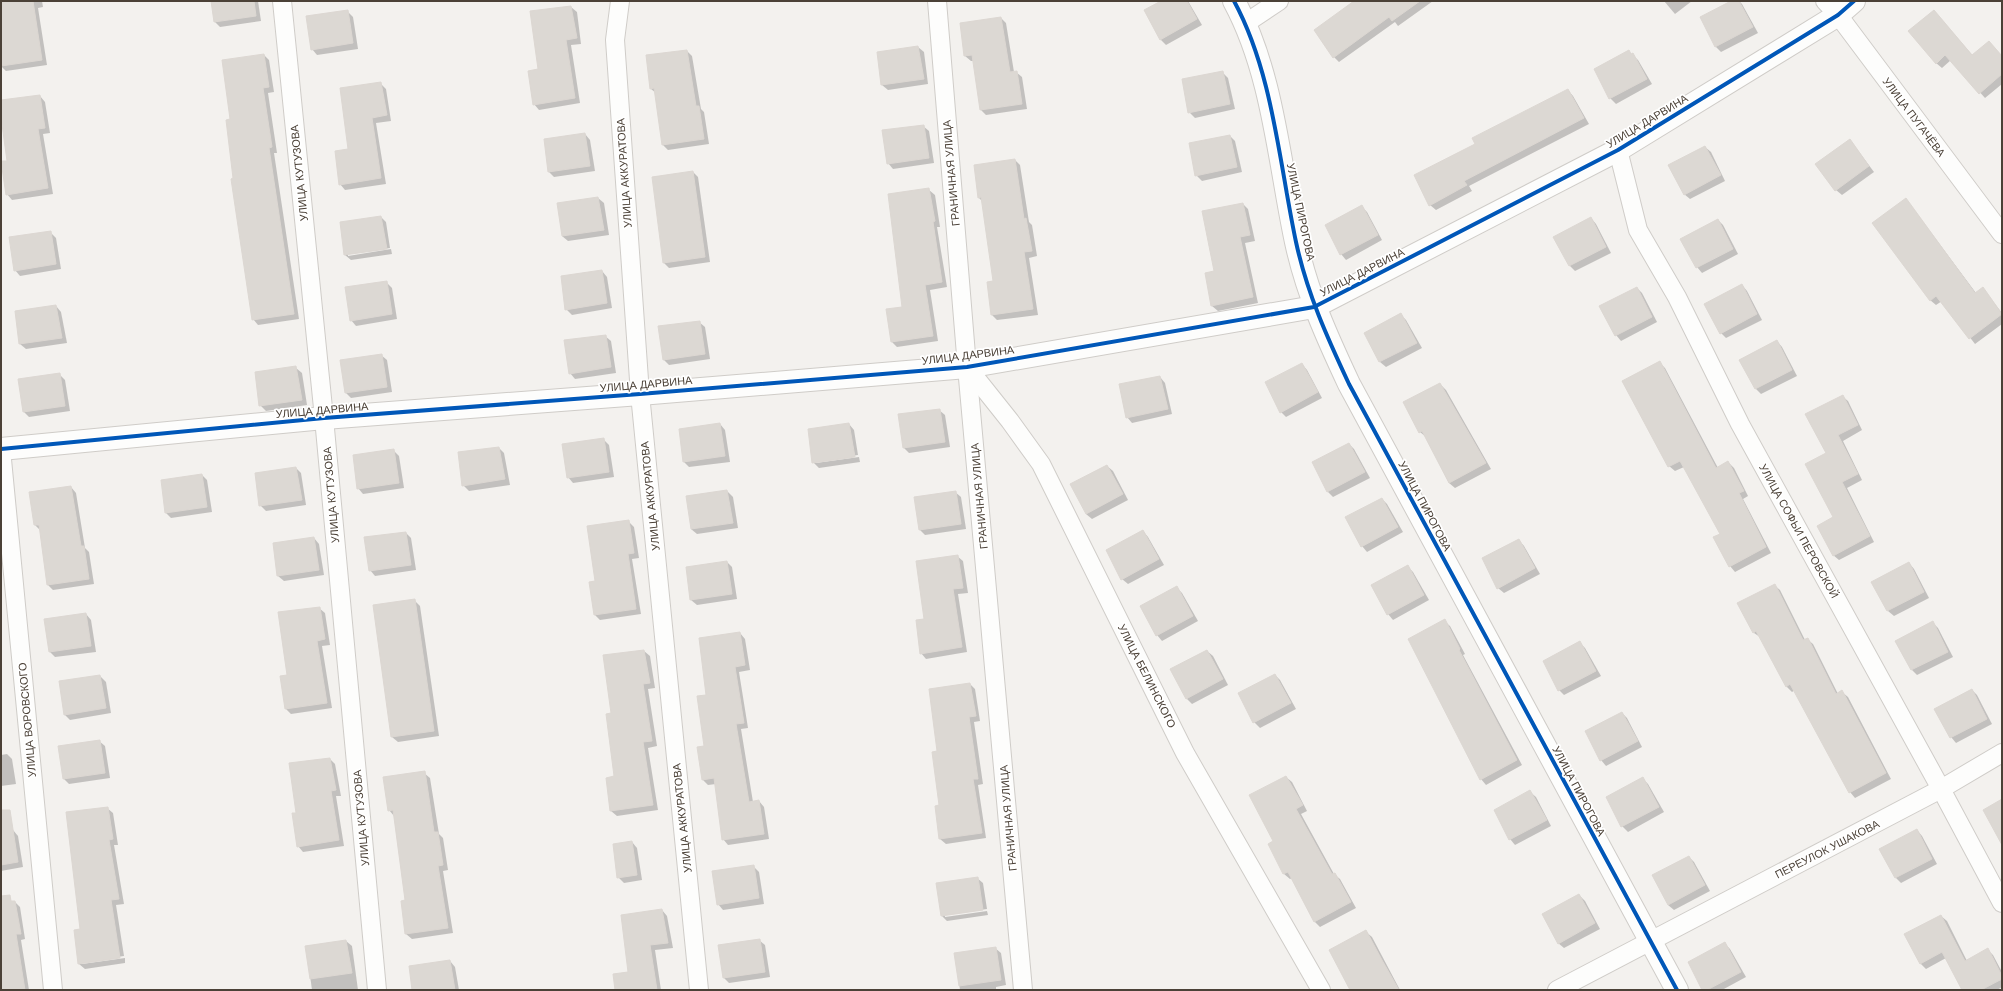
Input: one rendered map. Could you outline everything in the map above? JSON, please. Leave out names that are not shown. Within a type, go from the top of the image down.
[{"type":"street","name":"УЛИЦА КУТУЗОВА","points":[[282,1],[324,418],[377,990]]},
{"type":"street","name":"УЛИЦА АККУРАТОВА","points":[[620,1],[615,40],[640,394],[699,990]]},
{"type":"street","name":"ГРАНИЧНАЯ УЛИЦА","points":[[937,1],[967,367],[1023,990]]},
{"type":"street","name":"УЛИЦА ПИРОГОВА","points":[[1234,1],[1246,23],[1256,54],[1273,120],[1296,243],[1314,307],[1352,391],[1649,941],[1677,990]]},
{"type":"street","points":[[1246,23],[1279,1]]},
{"type":"street","name":"УЛИЦА ДАРВИНА","points":[[1,449],[324,418],[967,367],[1314,307],[1618,150],[1831,8],[1854,1]]},
{"type":"street","name":"УЛИЦА ПУГАЧЁВА","points":[[1831,8],[2002,234]]},
{"type":"street","name":"УЛИЦА СОФЬИ ПЕРОВСКОЙ","points":[[1618,150],[1638,230],[1677,297],[1740,424],[1942,789],[2002,903]]},
{"type":"street","name":"УЛИЦА БЕЛИНСКОГО","points":[[967,367],[1041,464],[1185,753],[1321,990]]},
{"type":"street","name":"УЛИЦА ВОРОВСКОГО","points":[[1,449],[53,990]]},
{"type":"street","name":"ПЕРЕУЛОК УШАКОВА","points":[[1557,990],[1942,789],[2002,753]]},
{"type":"building","points":[[1,1],[33,1],[42,60],[1,66]]},
{"type":"building","points":[[211,1],[254,1],[256,16],[214,22]]},
{"type":"building","points":[[1161,1],[1187,1],[1197,19],[1160,40],[1144,10]]},
{"type":"building","points":[[1354,1],[1420,1],[1392,21],[1389,17],[1333,58],[1314,30]]},
{"type":"building","points":[[1731,1],[1739,1],[1753,27],[1715,47],[1700,17]]},
{"type":"building","points":[[571,6],[577,38],[566,40],[575,98],[533,105],[528,71],[538,69],[530,11]]},
{"type":"building","points":[[348,10],[353,43],[311,50],[306,16]]},
{"type":"building","points":[[1934,10],[1972,55],[1989,41],[2002,56],[2002,74],[1979,94],[1945,55],[1936,64],[1908,31]]},
{"type":"building","points":[[1001,17],[1010,72],[1017,71],[1022,104],[980,110],[972,55],[964,56],[960,23]]},
{"type":"building","points":[[918,46],[924,79],[881,85],[877,52]]},
{"type":"building","points":[[687,50],[696,106],[699,106],[704,139],[662,145],[654,88],[650,89],[646,55]]},
{"type":"building","points":[[1629,50],[1631,54],[1633,53],[1647,79],[1609,99],[1594,69]]},
{"type":"building","points":[[264,54],[269,87],[263,88],[272,147],[269,148],[294,314],[252,320],[231,179],[233,178],[226,120],[230,119],[222,60]]},
{"type":"building","points":[[1223,71],[1230,104],[1188,113],[1182,79]]},
{"type":"building","points":[[381,82],[387,115],[372,118],[381,178],[339,185],[335,151],[348,149],[340,88]]},
{"type":"building","points":[[1568,89],[1584,118],[1464,181],[1467,185],[1429,206],[1414,175],[1475,144],[1472,138]]},
{"type":"building","points":[[40,95],[45,128],[38,129],[48,188],[6,195],[1,161],[7,161],[1,117],[1,100]]},
{"type":"building","points":[[924,125],[929,158],[887,164],[882,130]]},
{"type":"building","points":[[585,133],[590,166],[548,172],[544,139]]},
{"type":"building","points":[[1230,135],[1237,167],[1195,176],[1189,143]]},
{"type":"building","points":[[1850,139],[1869,166],[1835,191],[1815,164]]},
{"type":"building","points":[[1705,146],[1721,175],[1684,195],[1668,165]]},
{"type":"building","points":[[1015,159],[1024,219],[1026,218],[1032,251],[1024,252],[1033,309],[991,315],[987,282],[993,281],[981,197],[978,198],[974,165]]},
{"type":"building","points":[[693,171],[705,257],[663,263],[652,177]]},
{"type":"building","points":[[929,188],[935,221],[933,222],[942,282],[925,285],[933,336],[891,342],[886,309],[902,307],[888,194]]},
{"type":"building","points":[[598,197],[604,230],[562,236],[557,203]]},
{"type":"building","points":[[1906,198],[1975,293],[1983,287],[2002,314],[1969,339],[1936,296],[1930,301],[1872,223]]},
{"type":"building","points":[[1243,203],[1250,235],[1240,237],[1253,297],[1211,306],[1205,273],[1214,271],[1202,211]]},
{"type":"building","points":[[1362,205],[1378,235],[1340,255],[1325,225]]},
{"type":"building","points":[[381,216],[387,249],[344,255],[340,222]]},
{"type":"building","points":[[1591,217],[1606,247],[1569,266],[1553,237]]},
{"type":"building","points":[[1718,219],[1733,249],[1696,268],[1680,239]]},
{"type":"building","points":[[51,231],[56,264],[14,271],[9,237]]},
{"type":"building","points":[[602,270],[607,303],[565,310],[561,276]]},
{"type":"building","points":[[387,281],[392,314],[350,321],[345,287]]},
{"type":"building","points":[[1742,284],[1757,314],[1720,334],[1704,304]]},
{"type":"building","points":[[1637,287],[1652,317],[1615,336],[1599,306]]},
{"type":"building","points":[[56,305],[62,338],[19,344],[15,311]]},
{"type":"building","points":[[1401,313],[1417,343],[1379,362],[1364,333]]},
{"type":"building","points":[[700,321],[705,354],[663,360],[658,326]]},
{"type":"building","points":[[606,335],[611,367],[569,374],[564,340]]},
{"type":"building","points":[[1777,340],[1792,370],[1755,389],[1739,360]]},
{"type":"building","points":[[382,354],[387,387],[345,393],[340,360]]},
{"type":"building","points":[[1660,361],[1716,468],[1728,461],[1744,491],[1739,493],[1766,547],[1729,567],[1713,537],[1720,534],[1680,461],[1668,467],[1622,381]]},
{"type":"building","points":[[1302,363],[1318,392],[1280,413],[1265,382]]},
{"type":"building","points":[[296,366],[302,400],[259,406],[255,372]]},
{"type":"building","points":[[60,373],[65,406],[23,412],[18,379]]},
{"type":"building","points":[[1160,376],[1168,409],[1126,418],[1119,384]]},
{"type":"building","points":[[1440,383],[1486,463],[1449,483],[1422,431],[1419,433],[1403,402]]},
{"type":"building","points":[[1843,395],[1858,425],[1838,435],[1858,474],[1842,482],[1870,536],[1833,556],[1817,526],[1833,517],[1805,464],[1826,453],[1805,414]]},
{"type":"building","points":[[940,409],[945,442],[903,448],[898,414]]},
{"type":"building","points":[[720,423],[725,456],[683,462],[679,429]]},
{"type":"building","points":[[849,423],[855,457],[812,463],[808,429]]},
{"type":"building","points":[[604,438],[609,472],[567,478],[562,444]]},
{"type":"building","points":[[1349,443],[1365,472],[1327,492],[1312,462]]},
{"type":"building","points":[[499,447],[505,479],[462,486],[458,452]]},
{"type":"building","points":[[394,449],[399,483],[357,489],[353,455]]},
{"type":"building","points":[[1107,465],[1123,494],[1086,514],[1070,484]]},
{"type":"building","points":[[296,467],[302,500],[259,506],[255,473]]},
{"type":"building","points":[[202,474],[207,507],[165,513],[161,480]]},
{"type":"building","points":[[71,486],[81,546],[84,546],[89,579],[47,585],[39,525],[34,525],[29,492]]},
{"type":"building","points":[[727,490],[733,523],[691,529],[686,496]]},
{"type":"building","points":[[956,491],[961,524],[919,530],[914,497]]},
{"type":"building","points":[[1382,498],[1398,527],[1361,547],[1345,517]]},
{"type":"building","points":[[629,520],[634,553],[628,554],[636,609],[594,615],[589,582],[595,581],[587,526]]},
{"type":"building","points":[[1143,530],[1159,559],[1121,580],[1106,550]]},
{"type":"building","points":[[406,532],[411,565],[369,571],[364,537]]},
{"type":"building","points":[[314,537],[319,570],[277,576],[273,543]]},
{"type":"building","points":[[1519,539],[1535,568],[1497,589],[1482,558]]},
{"type":"building","points":[[958,555],[963,588],[953,589],[962,647],[920,654],[916,620],[924,619],[916,561]]},
{"type":"building","points":[[727,561],[732,594],[690,600],[686,567]]},
{"type":"building","points":[[1909,562],[1924,592],[1887,611],[1871,582]]},
{"type":"building","points":[[1408,565],[1424,595],[1387,615],[1371,585]]},
{"type":"building","points":[[1775,584],[1803,640],[1808,638],[1836,694],[1842,690],[1886,773],[1849,793],[1790,684],[1786,687],[1756,631],[1753,633],[1737,603]]},
{"type":"building","points":[[1177,586],[1193,616],[1156,636],[1140,606]]},
{"type":"building","points":[[415,599],[434,731],[391,737],[373,605]]},
{"type":"building","points":[[320,607],[325,639],[317,641],[327,703],[285,709],[280,676],[287,675],[278,612]]},
{"type":"building","points":[[86,613],[91,646],[49,652],[44,619]]},
{"type":"building","points":[[1445,619],[1460,649],[1459,650],[1517,760],[1480,780],[1408,639]]},
{"type":"building","points":[[1933,621],[1948,652],[1911,670],[1895,641]]},
{"type":"building","points":[[740,632],[745,665],[735,667],[744,723],[736,724],[749,802],[759,800],[764,834],[722,840],[714,778],[702,780],[697,747],[704,746],[697,696],[706,695],[699,638]]},
{"type":"building","points":[[1580,641],[1596,671],[1558,691],[1543,661]]},
{"type":"building","points":[[644,650],[650,683],[643,684],[652,741],[643,742],[653,805],[610,811],[606,778],[614,776],[606,714],[611,713],[603,655]]},
{"type":"building","points":[[1207,650],[1223,679],[1186,699],[1170,669]]},
{"type":"building","points":[[1275,674],[1291,703],[1253,723],[1238,693]]},
{"type":"building","points":[[100,675],[106,708],[64,715],[59,681]]},
{"type":"building","points":[[970,683],[976,716],[969,717],[978,779],[973,779],[982,833],[939,839],[935,806],[939,805],[932,752],[937,751],[929,689]]},
{"type":"building","points":[[1972,689],[1987,719],[1950,738],[1934,709]]},
{"type":"building","points":[[1622,712],[1638,741],[1600,761],[1585,731]]},
{"type":"building","points":[[100,740],[105,773],[63,779],[58,746]]},
{"type":"building","points":[[330,758],[336,790],[331,791],[339,840],[297,847],[292,813],[296,813],[289,763]]},
{"type":"building","points":[[425,771],[434,832],[438,832],[443,865],[438,866],[448,928],[405,934],[401,901],[405,900],[393,810],[388,811],[383,777]]},
{"type":"building","points":[[1286,776],[1303,805],[1296,809],[1332,874],[1335,873],[1351,902],[1314,922],[1288,872],[1283,874],[1268,844],[1273,841],[1249,795]]},
{"type":"building","points":[[1643,777],[1659,807],[1621,827],[1606,797]]},
{"type":"building","points":[[1530,790],[1547,820],[1509,840],[1494,810]]},
{"type":"building","points":[[2002,799],[2002,845],[1983,810]]},
{"type":"building","points":[[108,807],[113,839],[109,840],[119,899],[111,900],[120,958],[78,964],[74,930],[80,929],[66,812]]},
{"type":"building","points":[[1,810],[10,810],[18,862],[1,865]]},
{"type":"building","points":[[1917,829],[1932,859],[1895,878],[1879,849]]},
{"type":"building","points":[[632,841],[637,875],[617,878],[613,844]]},
{"type":"building","points":[[1689,856],[1705,885],[1668,905],[1652,875]]},
{"type":"building","points":[[754,865],[759,898],[717,905],[712,871]]},
{"type":"building","points":[[978,877],[983,910],[941,916],[936,883]]},
{"type":"building","points":[[1579,894],[1595,923],[1558,944],[1542,914]]},
{"type":"building","points":[[10,895],[11,901],[15,901],[21,934],[16,934],[25,990],[1,990],[1,896]]},
{"type":"building","points":[[662,909],[668,943],[650,945],[657,990],[615,990],[613,974],[628,972],[621,915]]},
{"type":"building","points":[[1941,915],[1965,961],[1988,948],[2002,976],[2002,979],[1981,990],[1962,990],[1942,952],[1920,964],[1904,934]]},
{"type":"building","points":[[1366,930],[1399,990],[1350,990],[1329,950]]},
{"type":"building","points":[[760,939],[765,972],[723,978],[718,945]]},
{"type":"building","points":[[346,940],[352,973],[310,979],[305,946]]},
{"type":"building","points":[[1725,942],[1741,972],[1707,990],[1702,990],[1688,962]]},
{"type":"building","points":[[996,947],[1001,980],[959,986],[954,953]]},
{"type":"building","points":[[450,960],[455,990],[412,990],[409,966]]},
{"type":"cycle path","points":[[1234,1],[1258,58],[1273,118],[1296,242],[1312,297],[1333,349],[1349,384],[1677,990]]},
{"type":"cycle path","points":[[1,449],[324,418],[967,367],[1314,307],[1618,150],[1838,15],[1854,1]]}]
